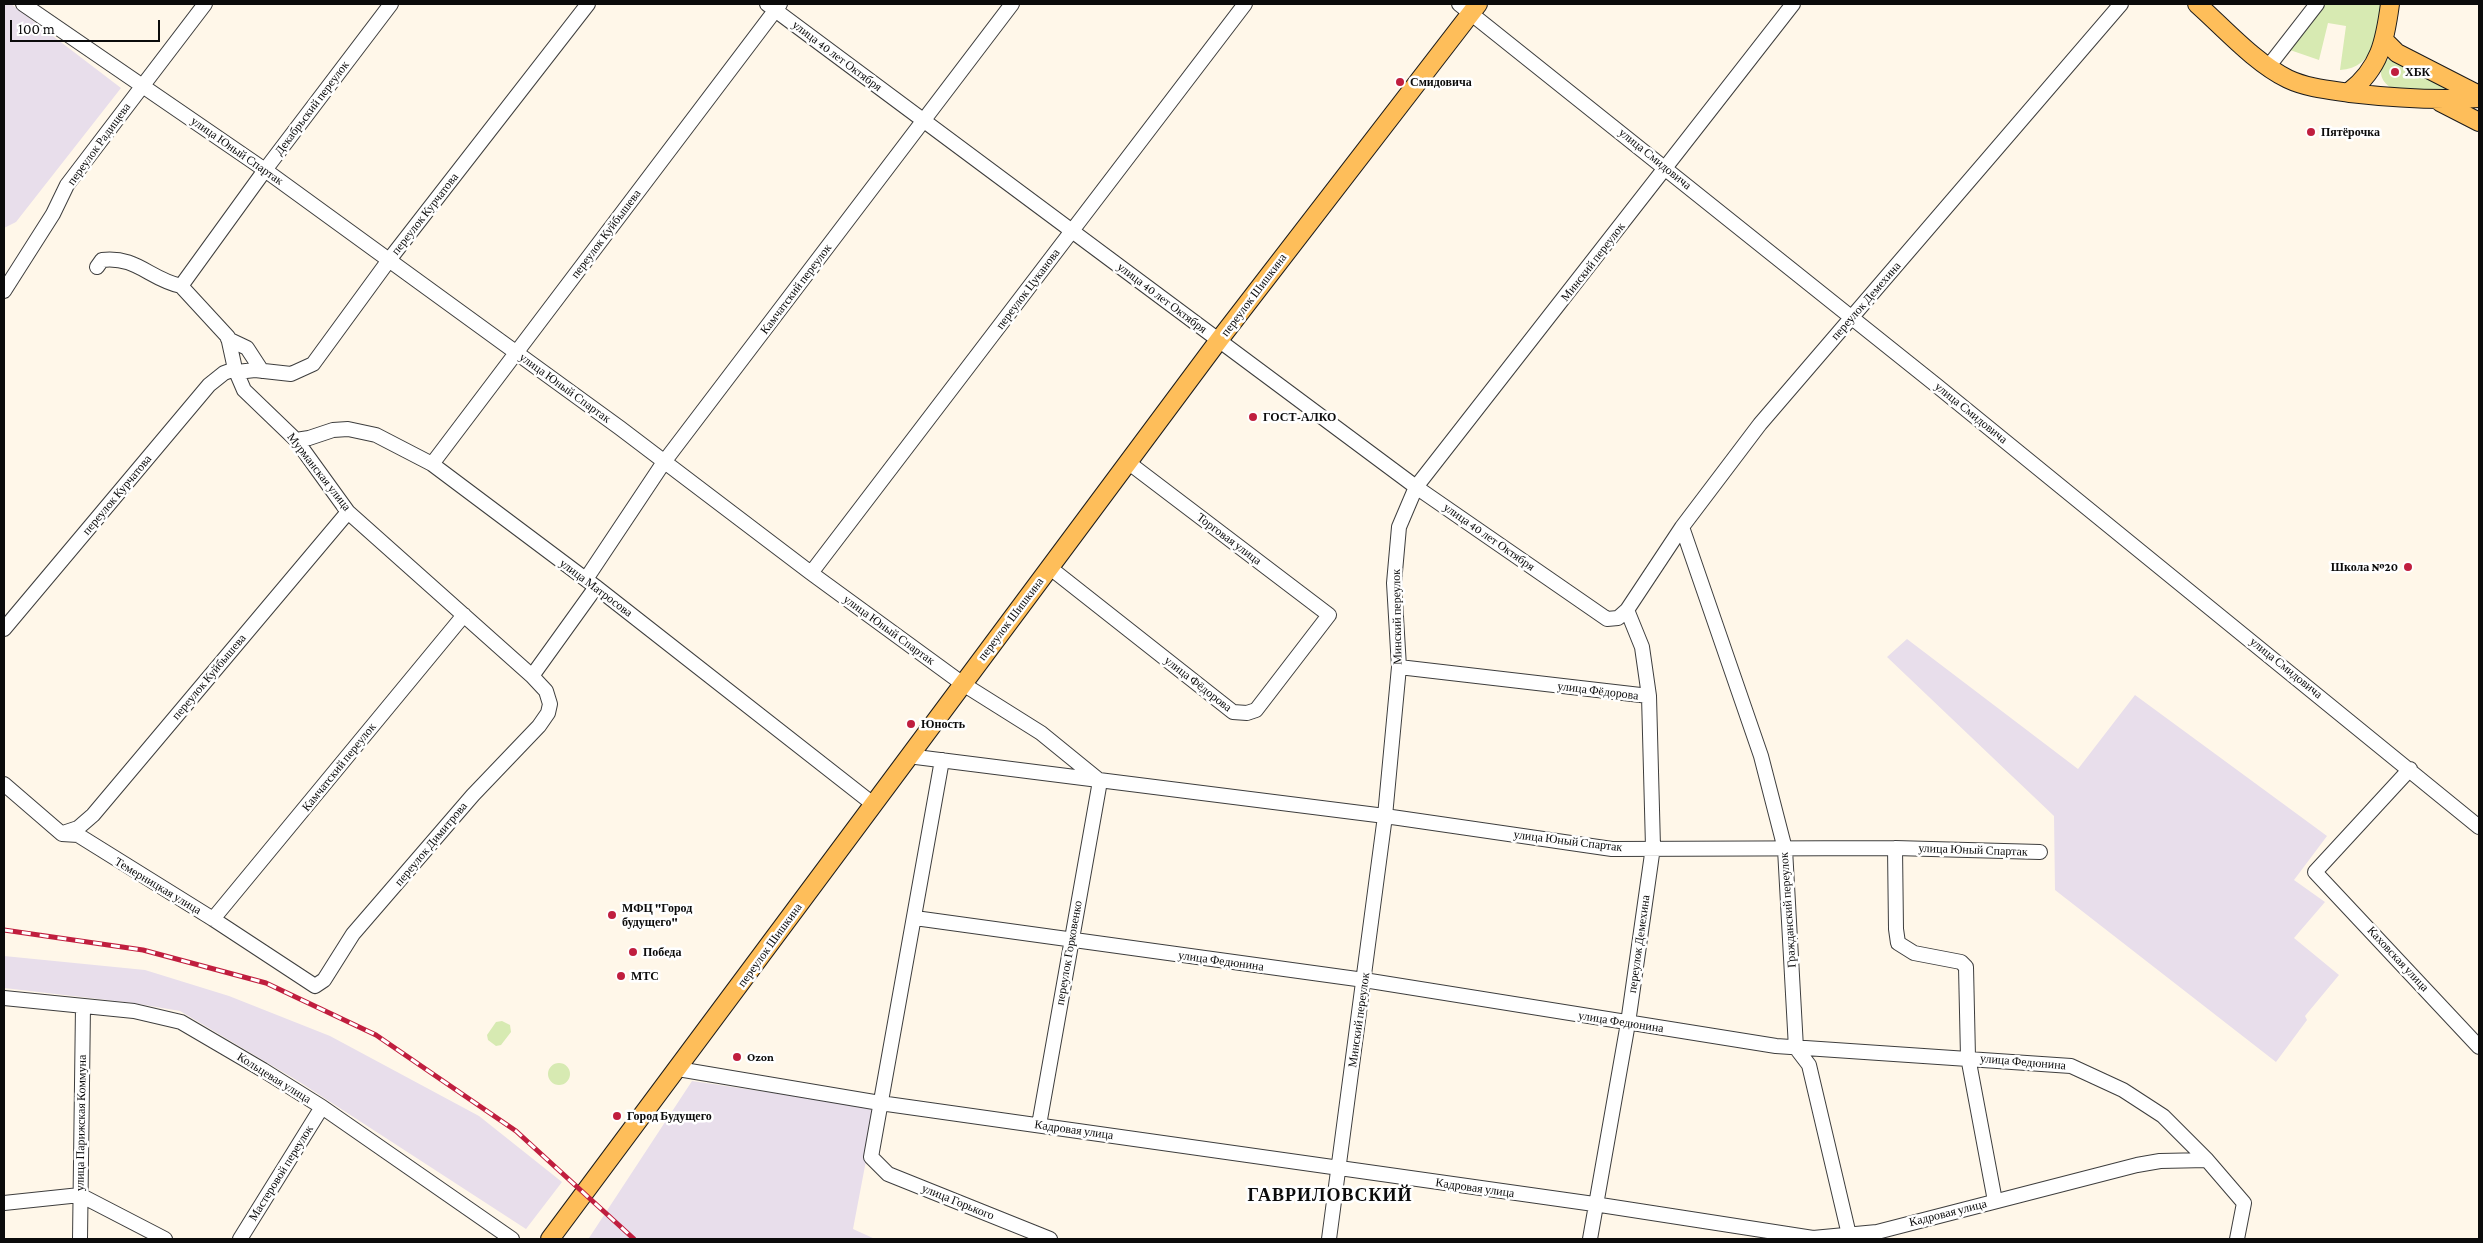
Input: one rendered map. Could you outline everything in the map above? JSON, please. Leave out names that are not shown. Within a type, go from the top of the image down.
[{"type":"main road","points":[[2197,4],[2268,67],[2298,82],[2329,90],[2437,101],[2479,97]]},
{"type":"main road","points":[[2349,92],[2376,64],[2384,40],[2390,4]]},
{"type":"main road","name":"переулок Шишкина","points":[[550,1239],[678,1069],[908,756],[1469,7]]},
{"type":"main road","points":[[2384,40],[2397,53],[2479,97]]},
{"type":"main road","points":[[2437,101],[2479,122]]},
{"type":"street","name":"улица Юный Спартак","points":[[25,4],[265,170],[664,462],[810,573],[963,684],[1041,733],[1100,781]]},
{"type":"street","name":"переулок Радищева","points":[[4,291],[53,214],[67,186],[142,84],[205,4]]},
{"type":"street","name":"Декабрьский переулок","points":[[181,286],[265,170],[391,4]]},
{"type":"street","name":"переулок Курчатова","points":[[4,629],[209,385],[224,372],[262,371],[291,374],[313,364],[389,260],[588,4]]},
{"type":"street","name":"Камчатский переулок","points":[[591,583],[664,462],[1012,4]]},
{"type":"street","name":"переулок Цуканова","points":[[810,573],[1244,4]]},
{"type":"street","name":"Минский переулок","points":[[1329,1239],[1385,816],[1399,668],[1394,583],[1399,526],[1416,487],[1667,168],[1793,4]]},
{"type":"street","name":"переулок Демехина","points":[[1590,1239],[1594,1204],[1628,1023],[1653,848],[1649,696],[1642,647],[1627,610],[1682,527],[1760,424],[2121,4]]},
{"type":"street","points":[[2268,67],[2317,4]]},
{"type":"street","name":"улица 40 лет Октября","points":[[774,6],[924,121],[1416,487],[1607,619],[1618,618],[1627,610]]},
{"type":"street","name":"переулок Куйбышева","points":[[432,464],[517,354],[774,6]]},
{"type":"street","name":"улица Смидовича","points":[[1469,7],[2410,769],[2479,827]]},
{"type":"street","name":"Мурманская улица","points":[[97,267],[102,260],[126,260],[170,284],[181,286],[228,338],[236,371],[244,390],[296,440],[348,512],[532,676],[546,691],[550,704]]},
{"type":"street","points":[[228,338],[247,348],[262,371]]},
{"type":"street","name":"улица Матросова","points":[[296,440],[333,430],[348,429],[376,436],[432,464],[591,583],[873,804]]},
{"type":"street","name":"Торговая улица","points":[[1129,463],[1329,615]]},
{"type":"street","name":"переулок Куйбышева","points":[[62,834],[78,828],[93,815],[348,512]]},
{"type":"street","name":"Гражданский переулок","points":[[1682,527],[1761,756],[1785,849],[1796,1048]]},
{"type":"street","name":"улица Фёдорова","points":[[1049,567],[1233,712],[1247,713],[1256,710],[1329,615]]},
{"type":"street","points":[[532,676],[591,583]]},
{"type":"street","name":"Камчатский переулок","points":[[213,919],[464,615]]},
{"type":"street","name":"улица Фёдорова","points":[[1399,668],[1649,696]]},
{"type":"street","name":"переулок Димитрова","points":[[315,986],[324,980],[353,934],[473,795],[539,726],[548,713],[550,704]]},
{"type":"street","name":"улица Юный Спартак","points":[[908,756],[1385,816],[1612,849],[1894,848],[2040,852]]},
{"type":"street","points":[[880,1103],[915,918],[942,760]]},
{"type":"street","name":"Каховская улица","points":[[2410,769],[2315,872],[2479,1047]]},
{"type":"street","name":"переулок Горковенко","points":[[1039,1125],[1100,781]]},
{"type":"street","name":"Темерницкая улица","points":[[4,784],[62,834],[78,835],[130,870],[213,919],[308,984],[315,986]]},
{"type":"street","points":[[1894,848],[1898,943],[1914,953],[1961,962],[1966,967],[1968,1057],[1995,1201]]},
{"type":"street","name":"улица Федюнина","points":[[915,918],[1364,980],[1796,1048],[1968,1057],[2071,1066],[2123,1090],[2163,1116],[2207,1160],[2244,1203],[2237,1239]]},
{"type":"street","name":"Кольцевая улица","points":[[4,998],[134,1010],[181,1022],[263,1070],[322,1108],[512,1239]]},
{"type":"street","name":"улица Парижская Коммуна","points":[[80,1239],[82,1006]]},
{"type":"street","points":[[1796,1048],[1809,1065],[1849,1238]]},
{"type":"street","name":"Кадровая улица","points":[[678,1069],[880,1103],[1594,1204],[1805,1237],[1849,1238],[2137,1165],[2160,1161],[2207,1160]]},
{"type":"street","name":"улица Горького","points":[[880,1103],[872,1157],[888,1174],[1050,1239]]},
{"type":"street","name":"Мастеровой переулок","points":[[240,1239],[322,1108]]},
{"type":"street","points":[[4,1203],[80,1195],[164,1239]]},
{"type":"shaded area","points":[[4,4],[11,4],[121,88],[16,222],[4,228]]},
{"type":"shaded area","points":[[1907,639],[2078,769],[2135,695],[2327,836],[2294,880],[2325,902],[2294,938],[2339,975],[2305,1016],[2307,1020],[2276,1062],[2055,890],[2054,816],[1887,657]]},
{"type":"shaded area","points":[[4,956],[145,970],[229,996],[330,1036],[479,1116],[562,1182],[526,1229],[298,1081],[180,1011],[133,1003],[4,988]]},
{"type":"shaded area","points":[[692,1081],[876,1108],[853,1229],[875,1239],[590,1239]]},
{"type":"green space","points":[[2321,4],[2381,4],[2376,37],[2368,56],[2361,63],[2352,68],[2340,70],[2346,26],[2328,23],[2319,60],[2290,50],[2293,42]]},
{"type":"green space","points":[[2390,58],[2447,87],[2446,92],[2441,94],[2390,87],[2383,80],[2381,72],[2383,65]]},
{"type":"green space","points":[[502,1021],[510,1025],[511,1032],[501,1045],[496,1046],[488,1040],[487,1035],[496,1022]]},
{"type":"green space","points":[[559,1063],[567,1066],[570,1074],[567,1082],[559,1085],[551,1082],[548,1074],[551,1066]]},
{"type":"railway","points":[[4,930],[143,950],[266,983],[376,1035],[516,1131],[634,1239]]},
{"type":"place","name":"ХБК","points":[[2395,72]]},
{"type":"place","name":"Смидовича","points":[[1400,82]]},
{"type":"place","name":"Пятёрочка","points":[[2311,132]]},
{"type":"place","name":"ГОСТ-АЛКО","points":[[1253,417]]},
{"type":"place","name":"Школа №20","points":[[2408,567]]},
{"type":"place","name":"Юность","points":[[911,724]]},
{"type":"place","name":"МФЦ \"Город будущего\"","points":[[612,915]]},
{"type":"place","name":"Победа","points":[[633,952]]},
{"type":"place","name":"МТС","points":[[621,976]]},
{"type":"place","name":"Ozon","points":[[737,1057]]},
{"type":"place","name":"Город Будущего","points":[[617,1116]]},
{"type":"district","name":"ГАВРИЛОВСКИЙ","points":[[1330,1195]]}]
